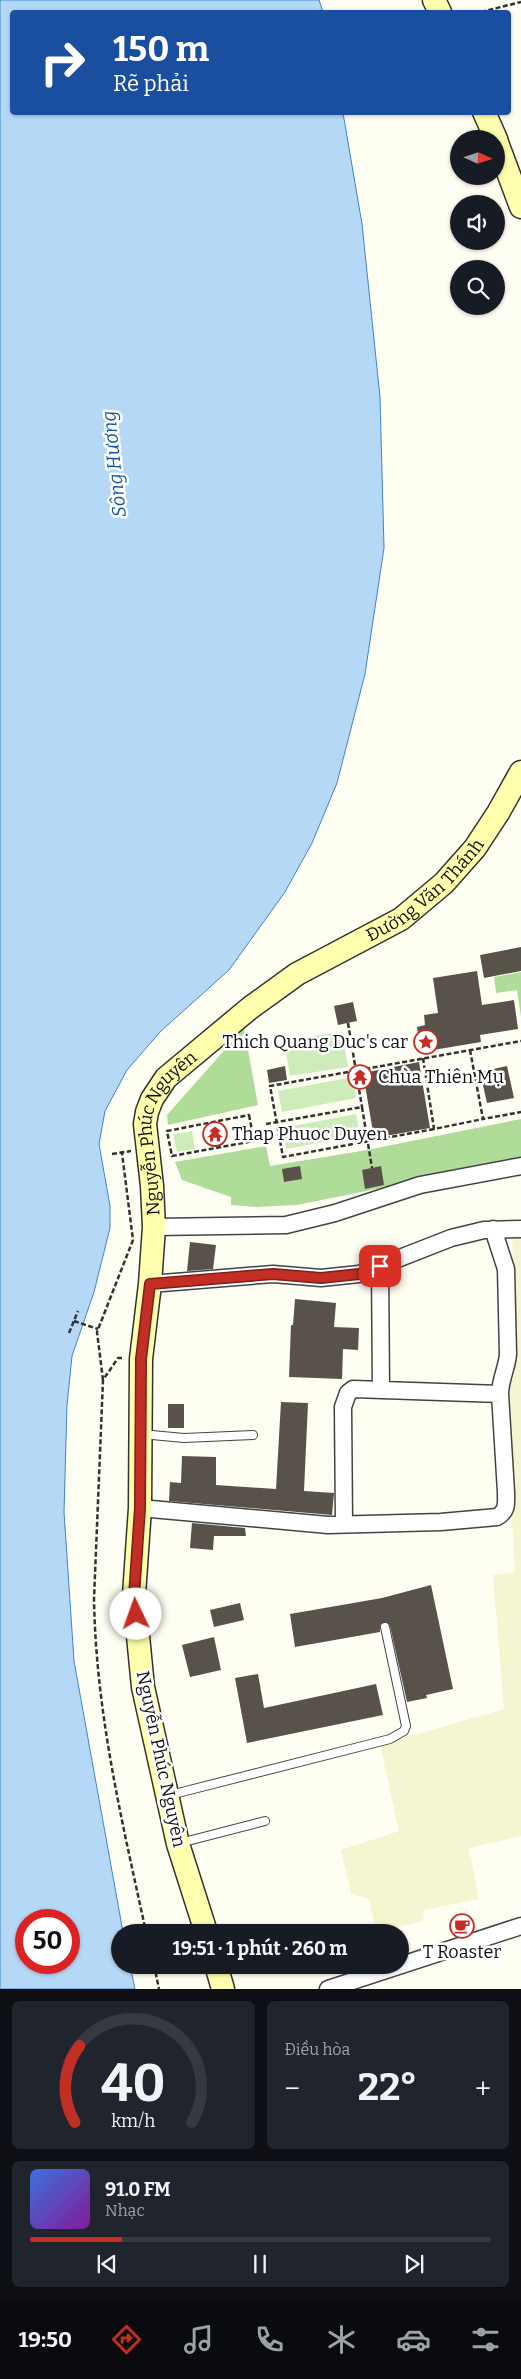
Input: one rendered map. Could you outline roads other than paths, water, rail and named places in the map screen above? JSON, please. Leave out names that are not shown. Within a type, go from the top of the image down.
[{"type":"main road","points":[[485,115],[492,130]]},
{"type":"main road","points":[[505,163],[521,207]]},
{"type":"main road","name":"Đường Văn Thánh","points":[[297,974],[401,919],[444,883],[475,848],[498,813],[521,772]]},
{"type":"main road","name":"Nguyễn Phúc Nguyên","points":[[203,1924],[178,1844],[143,1687],[134,1596],[140,1508],[141,1359],[150,1284],[154,1227],[152,1186],[145,1124],[152,1099],[166,1078],[250,1008],[297,974]]},
{"type":"main road","points":[[219,1974],[223,1989]]},
{"type":"street","points":[[154,1227],[286,1225],[335,1213],[420,1185],[521,1166]]},
{"type":"street","points":[[150,1284],[273,1274],[321,1278],[359,1274],[451,1238],[493,1229],[521,1229]]},
{"type":"street","points":[[140,1508],[299,1522],[344,1524],[442,1522],[497,1517],[503,1514],[506,1507],[506,1492],[500,1384],[507,1367],[508,1354],[506,1269],[493,1229]]},
{"type":"street","points":[[380,1266],[380,1389]]},
{"type":"street","points":[[344,1524],[343,1407],[348,1393],[353,1389],[380,1389],[500,1394]]},
{"type":"street","points":[[328,1989],[521,1926]]},
{"type":"lane","points":[[139,1434],[184,1438],[253,1435]]},
{"type":"lane","points":[[168,1795],[390,1739],[404,1731],[406,1726],[385,1627]]},
{"type":"lane","points":[[178,1844],[265,1821]]},
{"type":"water","name":"Sông Hương","points":[[0,0],[319,0],[322,10],[10,10],[10,115],[343,115],[362,224],[380,397],[384,548],[365,674],[337,783],[312,843],[285,892],[229,970],[161,1031],[127,1070],[105,1111],[99,1144],[110,1206],[110,1228],[94,1292],[72,1356],[67,1405],[64,1512],[74,1661],[122,1924],[111,1924],[111,1974],[132,1974],[135,1989],[0,1989]]},
{"type":"place","name":"Thich Quang Duc's car","points":[[426,1042]]},
{"type":"place","name":"Chùa Thiên Mụ","points":[[360,1077]]},
{"type":"place","name":"Thap Phuoc Duyen","points":[[215,1134]]},
{"type":"place","name":"T Roaster","points":[[462,1926]]}]
